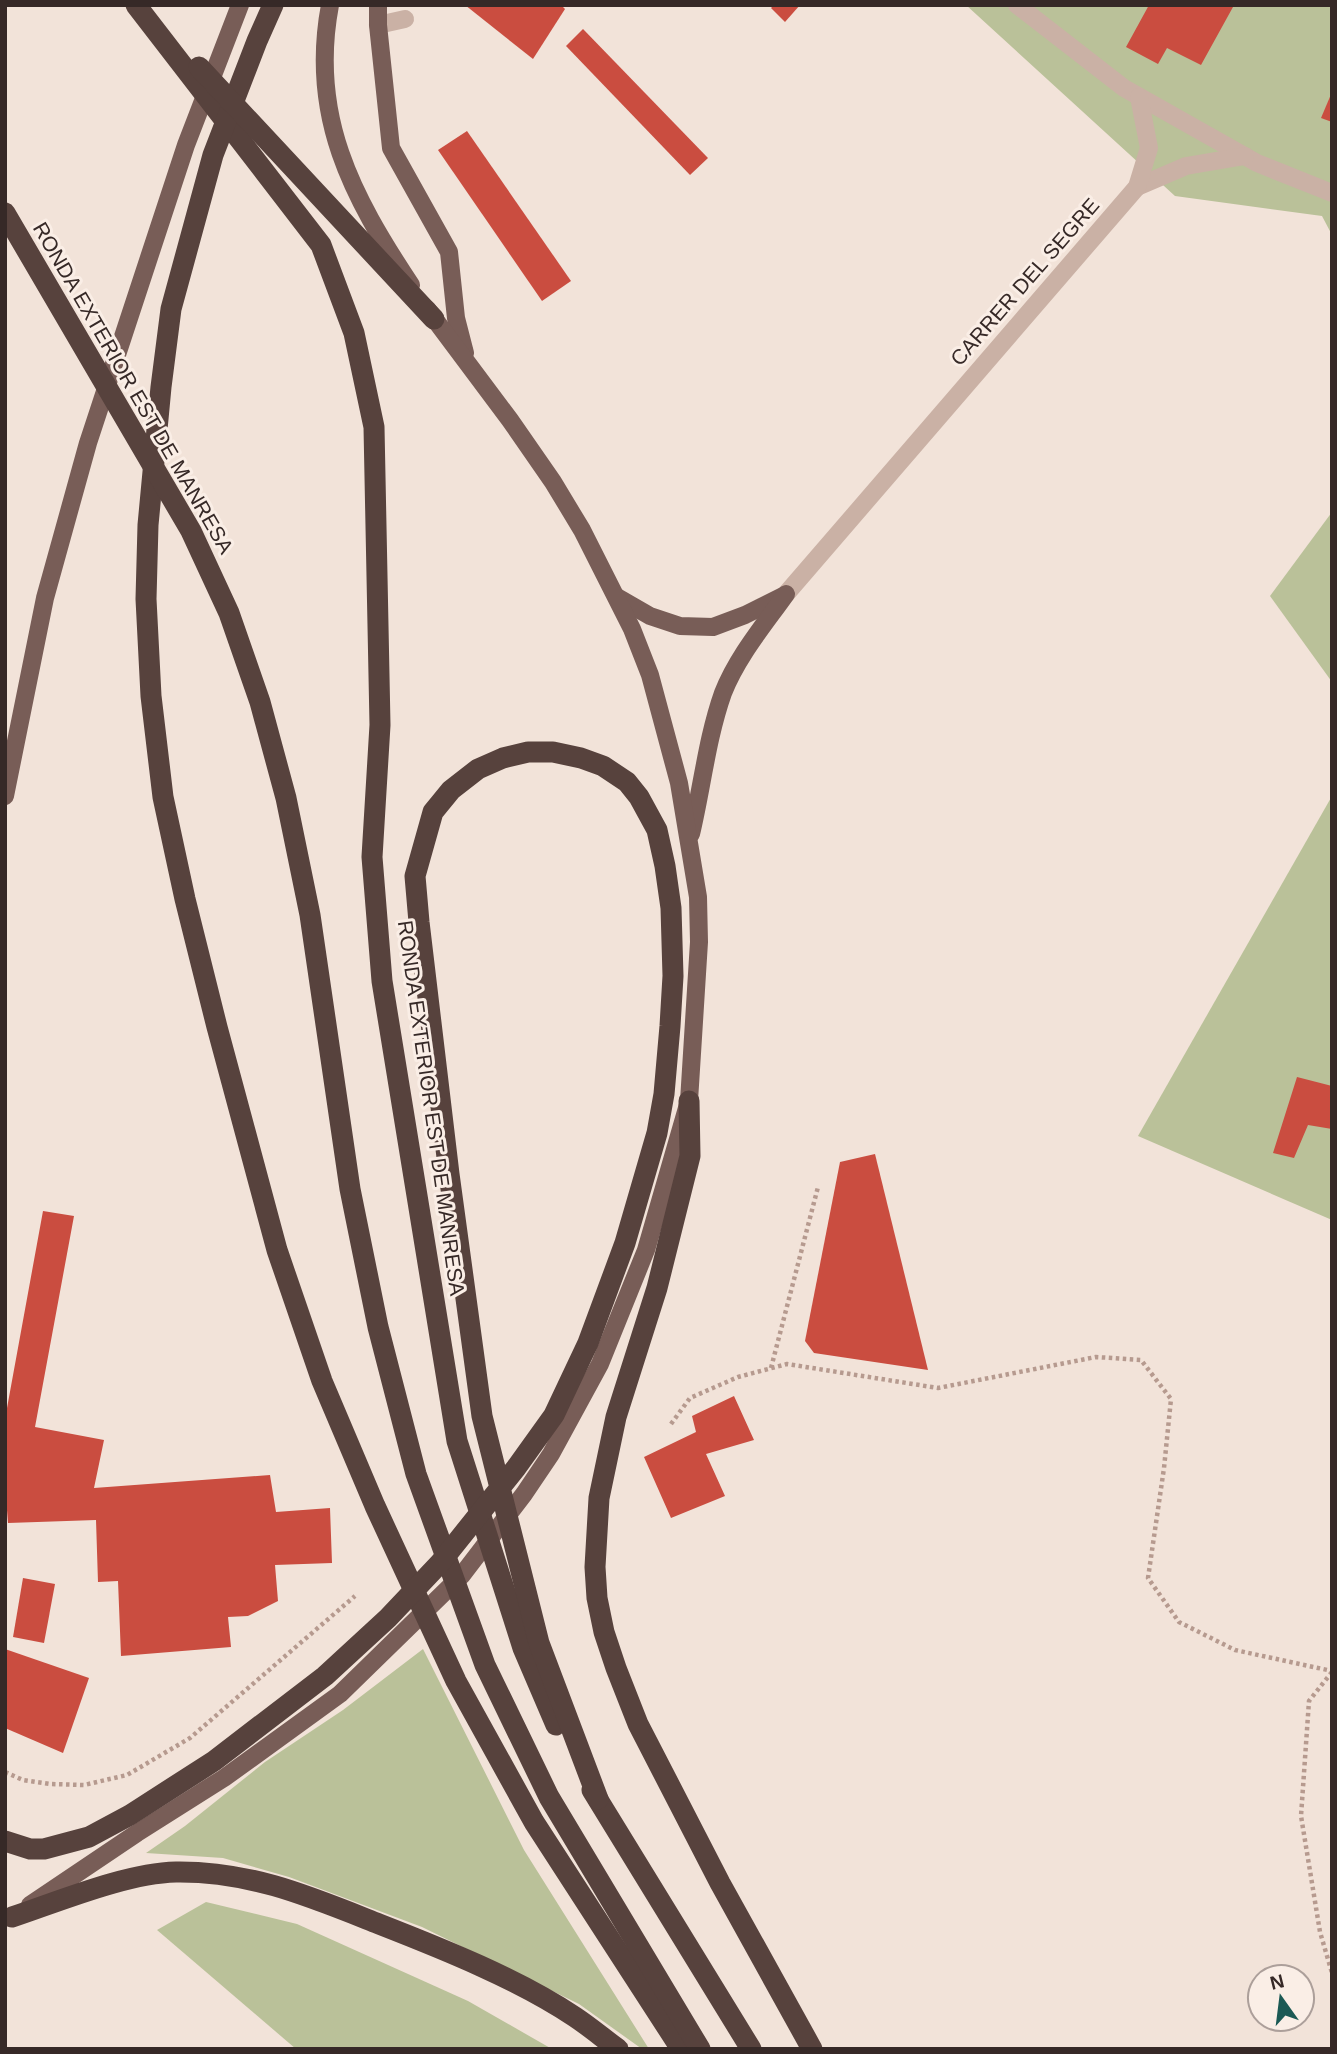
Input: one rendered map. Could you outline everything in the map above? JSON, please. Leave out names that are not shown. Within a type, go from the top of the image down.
[{"type":"highway","name":"RONDA EXTERIOR EST DE MANRESA","points":[[136,5],[321,245],[354,333],[374,427],[380,725],[372,857],[383,981],[457,1441],[531,1646]]},
{"type":"highway","points":[[142,5],[434,319]]},
{"type":"highway","points":[[273,5],[213,155],[171,309],[148,525],[146,598],[151,696],[163,797],[217,1027],[277,1250],[322,1381],[375,1506],[456,1681],[534,1822],[681,2049]]},
{"type":"highway","name":"RONDA EXTERIOR EST DE MANRESA","points":[[5,213],[191,531],[229,613],[260,702],[286,798],[310,915],[350,1189],[378,1327],[416,1475],[485,1665],[549,1797],[700,2049]]},
{"type":"highway","points":[[5,1841],[30,1849],[44,1849],[89,1837],[130,1815],[214,1760],[325,1676],[388,1618],[440,1563],[516,1468],[554,1415],[588,1343],[625,1243],[657,1133],[667,1059],[673,976],[671,908],[657,830],[639,797],[627,782],[603,766],[581,758],[552,752],[528,751],[503,758],[478,769],[451,790],[433,812],[415,876],[449,1174],[482,1416],[531,1646],[598,1799],[751,2049]]},
{"type":"highway","points":[[689,1101],[690,1156],[657,1288],[616,1417],[599,1498],[595,1567],[597,1598],[612,1656],[638,1724],[720,1883],[812,2049]]},
{"type":"highway","points":[[9,1918],[112,1885],[173,1872],[218,1873],[246,1878],[340,1908],[521,1986],[575,2017],[618,2049]]},
{"type":"main road","points":[[9,1918],[224,1778],[340,1694],[463,1575],[551,1454],[600,1364],[646,1250],[689,1101],[699,942],[698,897],[679,783],[650,676],[632,629],[583,530],[553,482],[434,319],[386,247],[354,187],[331,125],[325,82],[325,33],[330,5]]},
{"type":"main road","points":[[378,5],[391,148],[449,252],[457,318],[466,360]]},
{"type":"main road","points":[[5,796],[45,598],[88,443],[186,145],[237,13]]},
{"type":"main road","points":[[617,597],[650,616],[680,626],[713,627],[746,615],[786,594]]},
{"type":"main road","points":[[689,843],[712,732],[724,692],[744,654],[786,594]]},
{"type":"street","points":[[1017,5],[1139,97],[1257,163],[1332,193]]},
{"type":"street","points":[[378,25],[405,19]]},
{"type":"street","name":"CARRER DEL SEGRE","points":[[786,594],[1137,187],[1149,148],[1139,97]]},
{"type":"street","points":[[1137,187],[1186,166],[1245,156]]},
{"type":"path","points":[[771,1368],[818,1187]]},
{"type":"path","points":[[671,1424],[690,1398],[738,1377],[787,1364],[938,1388],[1096,1357],[1141,1360],[1171,1399],[1148,1578],[1179,1622],[1234,1650],[1332,1671],[1309,1701],[1301,1816],[1320,1932],[1332,1973]]},
{"type":"path","points":[[5,1772],[23,1780],[61,1785],[84,1785],[127,1776],[190,1738],[355,1596]]},
{"type":"green space","points":[[966,5],[1332,5],[1332,235],[1322,216],[1175,196]]},
{"type":"green space","points":[[1332,512],[1332,682],[1270,596]]},
{"type":"green space","points":[[1332,796],[1332,1220],[1138,1136]]},
{"type":"green space","points":[[423,1649],[524,1850],[649,2049],[642,2049],[579,2004],[422,1927],[289,1877],[223,1858],[146,1853],[185,1826],[265,1762],[343,1710]]},
{"type":"green space","points":[[206,1902],[297,1924],[468,2001],[552,2049],[296,2049],[157,1930]]},
{"type":"building","points":[[465,5],[561,5],[565,9],[533,59]]},
{"type":"building","points":[[774,5],[800,5],[785,22],[771,8]]},
{"type":"building","points":[[1149,5],[1233,7],[1201,65],[1167,48],[1158,64],[1126,47]]},
{"type":"building","points":[[583,29],[708,158],[690,175],[566,46]]},
{"type":"building","points":[[1332,92],[1332,122],[1321,118]]},
{"type":"building","points":[[467,131],[571,281],[542,301],[438,150]]},
{"type":"building","points":[[1297,1077],[1332,1086],[1332,1129],[1308,1125],[1294,1158],[1273,1153]]},
{"type":"building","points":[[875,1154],[928,1370],[814,1353],[805,1341],[840,1162]]},
{"type":"building","points":[[43,1211],[74,1216],[35,1427],[104,1440],[94,1488],[270,1475],[276,1512],[330,1508],[332,1563],[275,1565],[278,1601],[248,1616],[228,1617],[231,1647],[121,1656],[118,1581],[98,1582],[96,1520],[8,1523],[5,1419]]},
{"type":"building","points":[[734,1396],[754,1440],[706,1454],[725,1496],[671,1518],[644,1457],[696,1432],[692,1416]]},
{"type":"building","points":[[23,1578],[55,1584],[44,1643],[13,1637]]},
{"type":"building","points":[[5,1649],[89,1678],[63,1753],[5,1728]]}]
